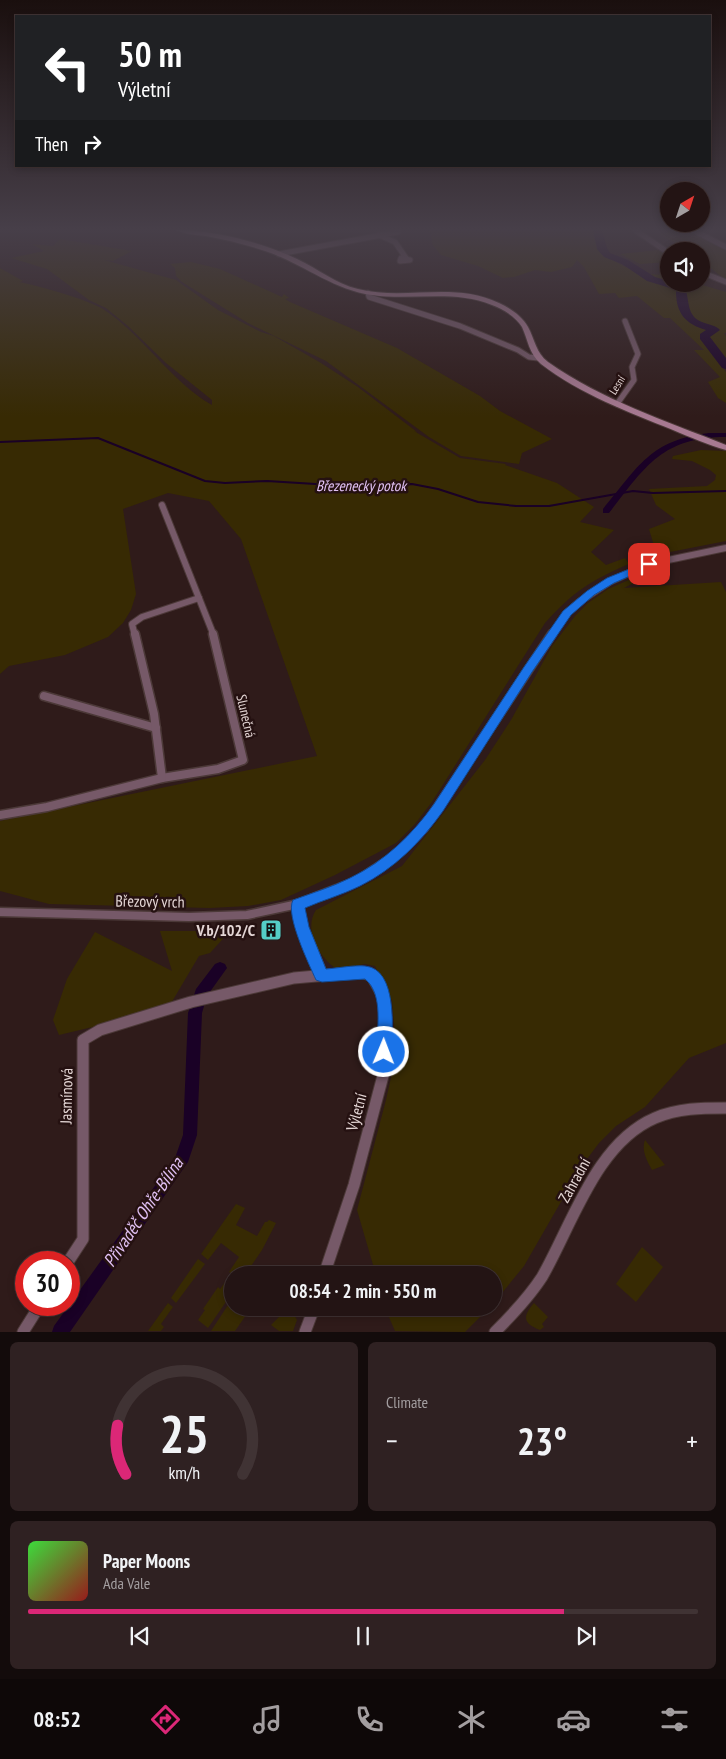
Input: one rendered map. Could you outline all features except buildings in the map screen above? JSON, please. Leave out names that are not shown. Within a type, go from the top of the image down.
[{"type":"street","points":[[365,292],[447,293],[487,300],[506,310],[522,322],[531,347],[538,358],[586,390],[726,448]]},
{"type":"street","points":[[368,293],[367,295],[370,298],[460,326],[518,350],[529,357],[538,358]]},
{"type":"street","name":"Lesní","points":[[617,404],[634,380],[632,367],[638,354],[625,321]]},
{"type":"street","name":"Slunečná","points":[[0,815],[47,807],[162,778],[218,769],[243,760],[213,633],[162,505]]},
{"type":"street","name":"Březový vrch","points":[[0,912],[222,917],[274,910],[336,891],[368,874],[395,856],[424,828],[528,669],[567,613],[579,602],[611,581],[649,564],[726,548]]},
{"type":"street","points":[[162,778],[156,728],[132,624],[142,617],[199,598]]},
{"type":"street","points":[[44,696],[156,728]]},
{"type":"street","points":[[298,904],[302,927],[322,975]]},
{"type":"street","name":"Výletní","points":[[322,975],[361,972],[372,976],[383,996],[385,1013],[384,1072],[354,1185],[327,1266]]},
{"type":"street","name":"Jasmínová","points":[[75,1251],[83,1239],[83,1040],[100,1030],[191,1002],[294,978],[322,975]]},
{"type":"street","name":"Zahradní","points":[[495,1332],[509,1318],[541,1277],[588,1184],[605,1158],[622,1140],[645,1122],[663,1113],[697,1107],[726,1108]]},
{"type":"street","points":[[23,1332],[33,1316]]},
{"type":"street","points":[[305,1332],[311,1316]]},
{"type":"shaded area","points":[[0,292],[59,292],[96,305],[131,331],[183,384],[212,405],[212,400],[166,363],[128,326],[106,308],[89,300],[78,292],[193,292],[218,310],[261,332],[274,336],[321,363],[358,387],[417,432],[414,431],[460,458],[506,464],[557,483],[594,507],[580,522],[614,530],[591,552],[606,565],[625,558],[629,564],[583,588],[545,623],[432,802],[415,824],[396,843],[335,875],[281,900],[248,906],[210,908],[49,904],[0,891],[0,821],[317,756],[241,539],[209,501],[168,493],[123,509],[136,594],[131,610],[123,623],[108,637],[65,655],[9,666],[0,674]]},
{"type":"shaded area","points":[[198,292],[271,292],[282,297],[284,294],[289,298],[285,299],[290,302],[397,348],[480,396],[500,411],[552,439],[522,453],[519,464],[461,456],[429,437],[326,361],[248,323]]},
{"type":"shaded area","points":[[598,292],[726,292],[726,333],[724,333],[726,336],[726,367],[723,368],[726,372],[726,403],[718,398],[708,382],[720,377],[694,350],[704,350],[670,318],[664,318],[637,296],[619,298],[615,293],[599,294]]},
{"type":"shaded area","points":[[701,450],[726,451],[726,541],[665,553],[655,549],[649,529],[675,519],[656,505],[649,489],[707,486],[715,480],[716,475],[710,470],[692,461],[672,459],[673,456]]},
{"type":"shaded area","points":[[647,572],[643,578],[624,588],[721,582],[726,592],[726,1043],[689,1058],[645,1107],[616,1126],[599,1143],[581,1167],[524,1266],[502,1293],[502,1266],[373,1266],[357,1210],[392,1073],[395,1034],[392,1001],[375,966],[365,964],[337,969],[324,958],[312,934],[312,918],[316,910],[402,866],[485,760],[511,720],[552,646],[575,616],[588,603],[608,589]]},
{"type":"shaded area","points":[[160,931],[230,931],[210,953],[199,956],[170,1005],[126,1019],[59,1035],[53,1020],[67,979],[95,932],[172,971]]},
{"type":"shaded area","points":[[645,1140],[665,1165],[652,1170],[644,1152]]},
{"type":"shaded area","points":[[236,1204],[245,1208],[236,1225],[257,1236],[265,1222],[269,1220],[276,1223],[251,1266],[233,1266],[239,1257],[221,1243],[208,1260],[201,1254]]},
{"type":"shaded area","points":[[642,1247],[663,1267],[636,1302],[616,1284]]},
{"type":"shaded area","points":[[198,1259],[205,1264],[176,1303],[171,1298]]},
{"type":"shaded area","points":[[224,1284],[224,1305],[208,1328],[198,1320],[218,1287],[220,1289]]},
{"type":"shaded area","points":[[168,1303],[173,1307],[161,1324],[164,1327],[161,1331],[148,1331]]},
{"type":"shaded area","points":[[534,1303],[548,1317],[542,1324],[544,1327],[540,1330],[530,1325],[526,1319],[526,1315]]},
{"type":"shaded area","points":[[224,1311],[224,1316],[245,1316],[235,1331],[211,1331]]},
{"type":"shaded area","points":[[280,1316],[295,1316],[297,1320],[293,1331],[279,1331],[271,1325]]},
{"type":"shaded area","points":[[388,1316],[481,1316],[465,1332],[395,1331]]},
{"type":"waterway","points":[[681,292],[681,299],[688,317],[697,324],[715,330],[704,336],[726,366]]},
{"type":"waterway","name":"Přivaděč Ohře-Bílina","points":[[606,511],[638,471],[659,451],[674,443],[691,438],[726,435]]},
{"type":"waterway","name":"Březenecký potok","points":[[0,442],[98,438],[205,481],[225,483],[267,481],[348,486],[412,484],[438,489],[478,502],[516,506],[549,506],[633,491],[653,493],[726,491]]},
{"type":"waterway","name":"Přivaděč Ohře-Bílina","points":[[60,1332],[181,1162],[190,1135],[195,1013],[201,993],[220,968]]},
{"type":"place","name":"V.b/102/C","points":[[271,930]]},
{"type":"route","points":[[384,1052],[385,1013],[380,987],[372,976],[366,973],[322,975],[302,927],[298,904],[316,899],[355,882],[382,866],[407,846],[424,828],[567,613],[590,593],[630,571],[649,564]]}]
